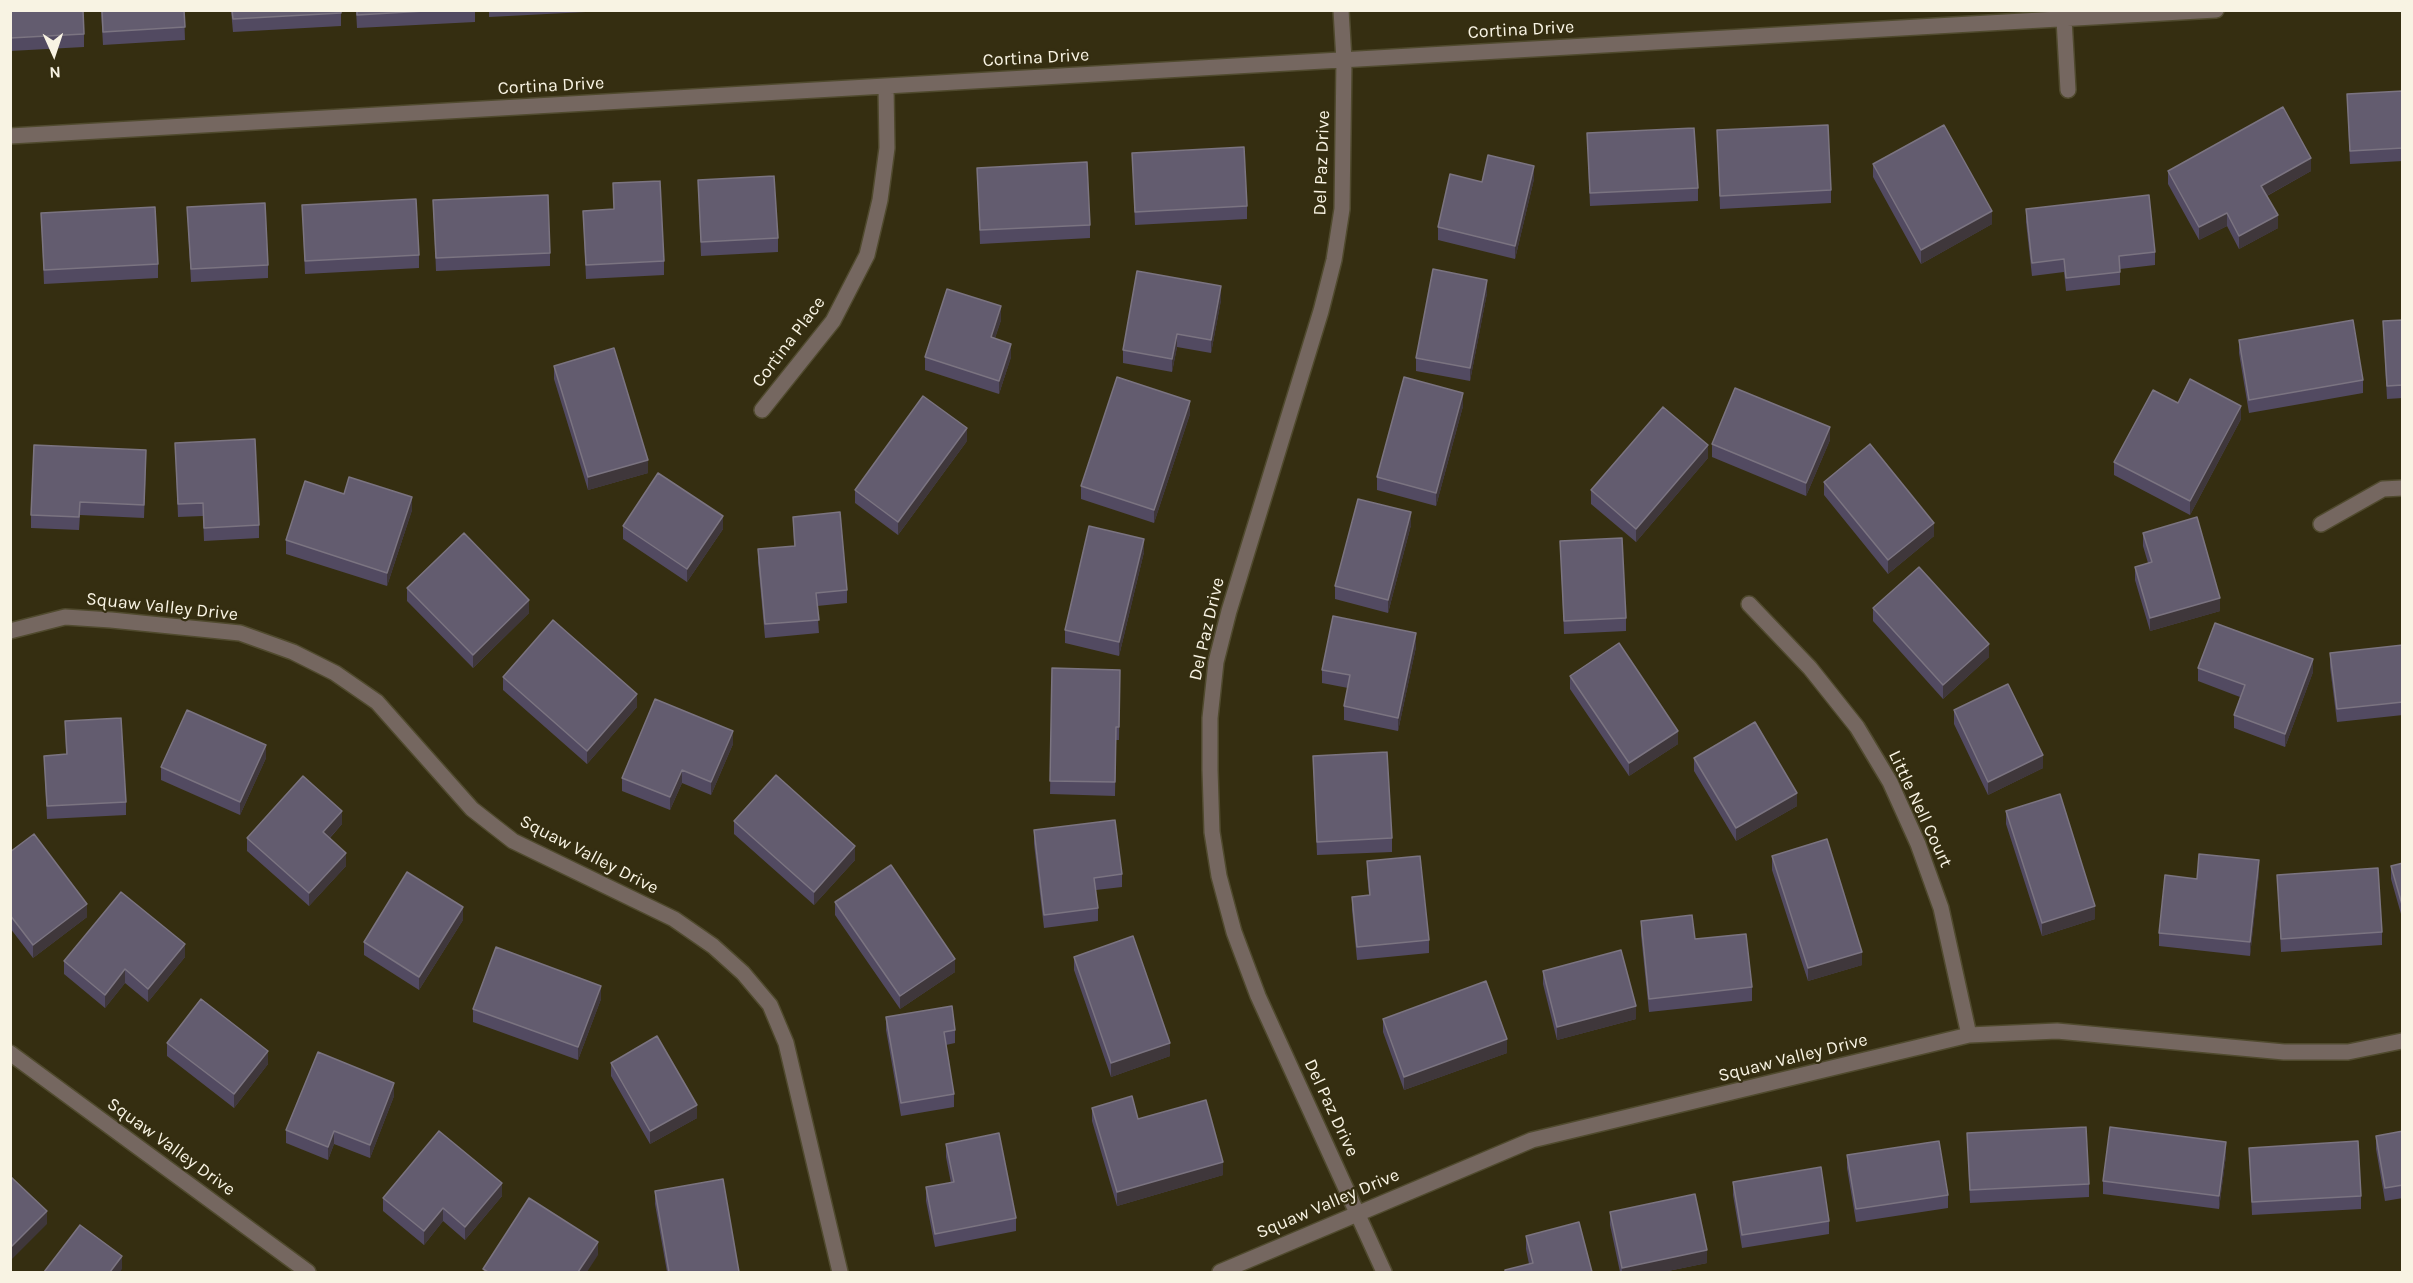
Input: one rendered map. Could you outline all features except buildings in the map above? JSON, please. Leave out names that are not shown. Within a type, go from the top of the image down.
[{"type":"street","name":"Del Paz Drive","points":[[1341,10],[1344,60],[1342,209],[1334,260],[1321,311],[1216,662],[1210,718],[1212,832],[1219,876],[1234,932],[1258,996],[1384,1272]]},
{"type":"street","name":"Cortina Drive","points":[[10,136],[2216,10]]},
{"type":"street","points":[[2064,19],[2068,90]]},
{"type":"street","name":"Cortina Place","points":[[762,410],[833,321],[867,255],[880,201],[887,148],[886,87]]},
{"type":"street","points":[[2321,524],[2383,489],[2403,488]]},
{"type":"street","name":"Little Nell Court","points":[[1749,604],[1810,668],[1857,727],[1890,782],[1918,844],[1941,908],[1969,1035]]},
{"type":"street","name":"Squaw Valley Drive","points":[[10,631],[65,617],[111,620],[240,633],[293,652],[335,673],[377,702],[472,809],[513,842],[674,919],[713,946],[743,973],[770,1005],[786,1043],[840,1272]]},
{"type":"street","name":"Squaw Valley Drive","points":[[1220,1272],[1532,1140],[1969,1035],[2057,1031],[2284,1052],[2348,1052],[2403,1041]]},
{"type":"street","name":"Squaw Valley Drive","points":[[10,1053],[308,1272]]}]
